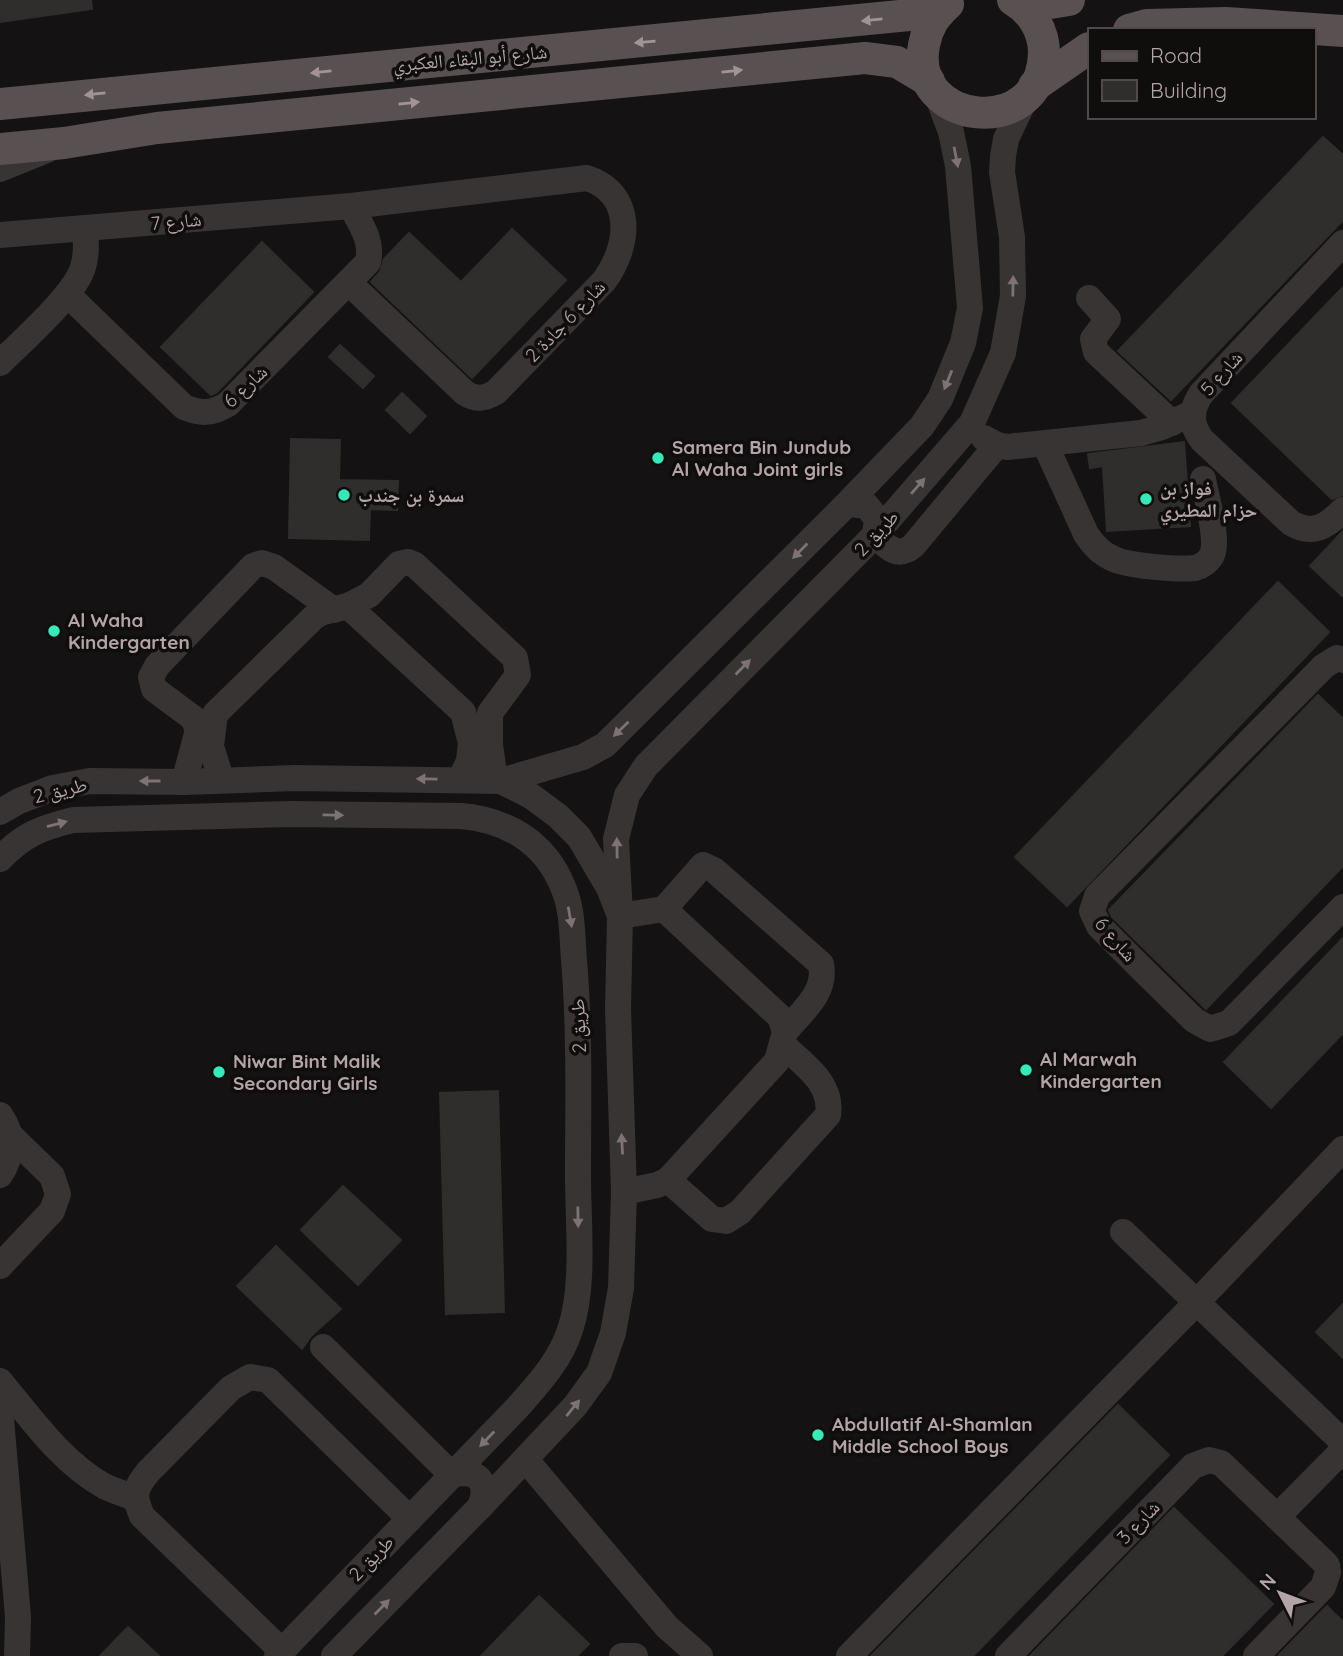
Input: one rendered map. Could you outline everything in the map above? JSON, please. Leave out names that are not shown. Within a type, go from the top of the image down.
[{"type":"main road","points":[[1016,1],[1044,4],[1069,0]]},
{"type":"main road","points":[[1016,1],[1027,10],[1038,26],[1044,44],[1044,63],[1030,92]]},
{"type":"main road","points":[[933,87],[924,66],[923,50],[926,34],[947,5]]},
{"type":"main road","name":"شارع أبو البقاء العكبري","points":[[0,104],[947,5]]},
{"type":"main road","points":[[1136,28],[1147,25],[1226,23],[1310,28]]},
{"type":"main road","points":[[1315,28],[1343,30]]},
{"type":"main road","points":[[1030,92],[1088,49]]},
{"type":"main road","name":"شارع أبو البقاء العكبري","points":[[0,149],[64,143],[157,128],[865,58],[897,62],[933,87],[946,101],[961,110],[978,114],[995,113],[1012,107],[1030,92]]},
{"type":"main road","points":[[157,128],[191,116],[344,99],[358,94],[367,84],[367,75],[360,68]]},
{"type":"street","name":"طريق 2","points":[[0,813],[19,801],[53,788],[90,781],[184,782],[295,778],[498,780],[583,757],[605,745],[843,508],[922,426],[940,399],[963,343],[970,308],[958,166],[951,132],[933,87]]},
{"type":"street","name":"طريق 2","points":[[334,1656],[526,1460],[599,1373],[613,1333],[621,1287],[624,1192],[618,1008],[620,916],[616,839],[627,796],[646,766],[875,536],[968,429],[1003,353],[1013,296],[1012,237],[1002,173],[1003,156],[1006,139],[1030,92]]},
{"type":"street","points":[[0,169],[64,143]]},
{"type":"street","name":"شارع 6 جادة 2","points":[[349,283],[464,393],[478,398],[486,397],[496,392],[604,281],[620,253],[623,225],[619,203],[613,193],[587,178],[351,206]]},
{"type":"street","name":"شارع 7","points":[[0,234],[351,206]]},
{"type":"street","name":"شارع 6","points":[[67,294],[184,407],[198,412],[211,412],[228,404],[368,262],[371,252],[369,240],[351,206]]},
{"type":"street","points":[[0,363],[67,294],[83,269],[86,254],[85,228]]},
{"type":"street","name":"شارع 5","points":[[1343,243],[1201,394],[1182,418],[1202,440],[1299,528],[1319,529],[1329,524],[1343,510]]},
{"type":"street","points":[[1089,298],[1108,319],[1094,339],[1096,352],[1182,418]]},
{"type":"street","points":[[968,429],[997,445],[1015,447],[1141,433],[1182,418]]},
{"type":"street","points":[[1045,444],[1092,543],[1110,558],[1132,565],[1195,568],[1208,560],[1212,554],[1214,539],[1203,479]]},
{"type":"street","points":[[843,508],[850,504],[867,506],[877,519],[875,536],[892,551],[909,550],[997,445]]},
{"type":"street","points":[[184,782],[204,716],[314,617],[341,608],[369,595],[399,564],[408,562],[415,565],[515,658],[518,675],[490,713],[474,716],[463,712],[341,608],[274,567],[262,563],[253,566],[157,666],[151,677],[154,689],[204,716],[221,779]]},
{"type":"street","name":"شارع 6","points":[[1343,660],[1338,658],[1324,666],[1097,896],[1092,911],[1098,926],[1194,1020],[1210,1029],[1229,1023],[1343,907]]},
{"type":"street","points":[[663,689],[661,699],[664,709],[672,718],[692,718]]},
{"type":"street","points":[[460,780],[469,761],[471,743],[463,712]]},
{"type":"street","points":[[490,713],[490,745],[498,780]]},
{"type":"street","points":[[291,814],[303,807],[307,799],[307,790],[295,778]]},
{"type":"street","points":[[384,816],[369,804],[369,796],[370,790],[387,778]]},
{"type":"street","name":"طريق 2","points":[[498,780],[540,803],[579,837],[609,888],[620,916]]},
{"type":"street","name":"طريق 2","points":[[0,859],[39,829],[73,820],[291,814],[484,818],[502,824],[537,848],[548,860],[564,888],[571,919],[578,1010],[579,1258],[575,1311],[570,1332],[554,1366],[517,1408],[279,1653]]},
{"type":"street","points":[[620,916],[664,909],[703,865],[714,870],[821,964],[824,977],[820,991],[783,1038]]},
{"type":"street","points":[[624,1192],[668,1180],[777,1061],[783,1038],[780,1017],[664,909]]},
{"type":"street","points":[[578,1010],[590,1021],[600,1023],[607,1020],[618,1008]]},
{"type":"street","points":[[668,1180],[712,1219],[726,1222],[740,1213],[828,1115],[830,1101],[825,1087],[783,1038]]},
{"type":"street","points":[[579,1101],[595,1086],[603,1087],[620,1103]]},
{"type":"street","points":[[0,1175],[11,1153],[6,1125]]},
{"type":"street","points":[[0,1266],[52,1211],[58,1194],[52,1176],[6,1125]]},
{"type":"street","points":[[849,1656],[1197,1302],[1343,1149]]},
{"type":"street","points":[[1123,1232],[1343,1442]]},
{"type":"street","points":[[323,1347],[452,1475],[472,1474],[480,1479],[485,1488],[480,1507]]},
{"type":"street","points":[[279,1653],[142,1516],[135,1498],[138,1486],[148,1472],[231,1388],[250,1377],[259,1378],[268,1380],[410,1518]]},
{"type":"street","points":[[0,1381],[54,1445],[80,1470],[106,1487],[135,1498]]},
{"type":"street","points":[[0,1406],[18,1617],[17,1656]]},
{"type":"street","points":[[517,1408],[517,1424],[523,1432],[540,1437],[550,1434]]},
{"type":"street","points":[[1277,1517],[1343,1450]]},
{"type":"street","points":[[526,1460],[667,1627],[700,1656]]},
{"type":"street","name":"شارع 3","points":[[1008,1656],[1193,1466],[1215,1460],[1327,1565],[1328,1572],[1323,1587],[1256,1656]]},
{"type":"street","points":[[622,1656],[635,1656]]},
{"type":"building","points":[[0,0],[91,0],[92,9],[0,22]]},
{"type":"building","points":[[1323,137],[1343,155],[1343,220],[1171,400],[1118,351]]},
{"type":"building","points":[[512,229],[566,280],[472,378],[371,282],[380,272],[384,259],[409,233],[461,282]]},
{"type":"building","points":[[262,242],[313,292],[217,392],[211,395],[161,347]]},
{"type":"building","points":[[1343,287],[1343,495],[1332,499],[1232,403]]},
{"type":"building","points":[[340,345],[374,376],[363,388],[329,357]]},
{"type":"building","points":[[402,393],[426,416],[410,433],[386,410]]},
{"type":"building","name":"سمرة بن جندب","points":[[291,439],[340,440],[339,480],[398,481],[397,510],[370,509],[369,540],[289,538]]},
{"type":"building","name":"فواز بن حزام المطيري","points":[[1184,442],[1190,526],[1107,531],[1103,466],[1090,468],[1088,454]]},
{"type":"building","points":[[1343,531],[1343,597],[1310,566]]},
{"type":"building","points":[[1278,582],[1329,632],[1067,906],[1015,857]]},
{"type":"building","points":[[1318,695],[1343,719],[1343,866],[1206,1009],[1112,917],[1109,910]]},
{"type":"building","points":[[1343,938],[1343,1033],[1271,1108],[1224,1062]]},
{"type":"building","points":[[498,1091],[504,1312],[446,1314],[440,1093]]},
{"type":"building","points":[[343,1186],[401,1240],[358,1285],[301,1230]]},
{"type":"building","points":[[276,1246],[341,1309],[311,1336],[302,1349],[237,1286]]},
{"type":"building","points":[[1343,1304],[1343,1358],[1316,1332]]},
{"type":"building","points":[[1118,1405],[1169,1455],[973,1656],[871,1656]]},
{"type":"building","points":[[1174,1508],[1273,1604],[1222,1656],[1030,1656]]},
{"type":"building","points":[[539,1596],[589,1644],[577,1656],[481,1656]]},
{"type":"building","points":[[1327,1606],[1343,1622],[1343,1656],[1278,1656]]},
{"type":"building","points":[[128,1627],[159,1656],[100,1656]]},
{"type":"place","name":"Samera Bin Jundub Al Waha Joint girls","points":[[658,458]]},
{"type":"place","name":"سمرة بن جندب","points":[[344,495]]},
{"type":"place","name":"فواز بن حزام المطيري","points":[[1146,499]]},
{"type":"place","name":"Al Waha Kindergarten","points":[[54,631]]},
{"type":"place","name":"Al Marwah Kindergarten","points":[[1026,1070]]},
{"type":"place","name":"Niwar Bint Malik Secondary Girls","points":[[219,1072]]},
{"type":"place","name":"Abdullatif Al-Shamlan Middle School Boys","points":[[818,1435]]}]
